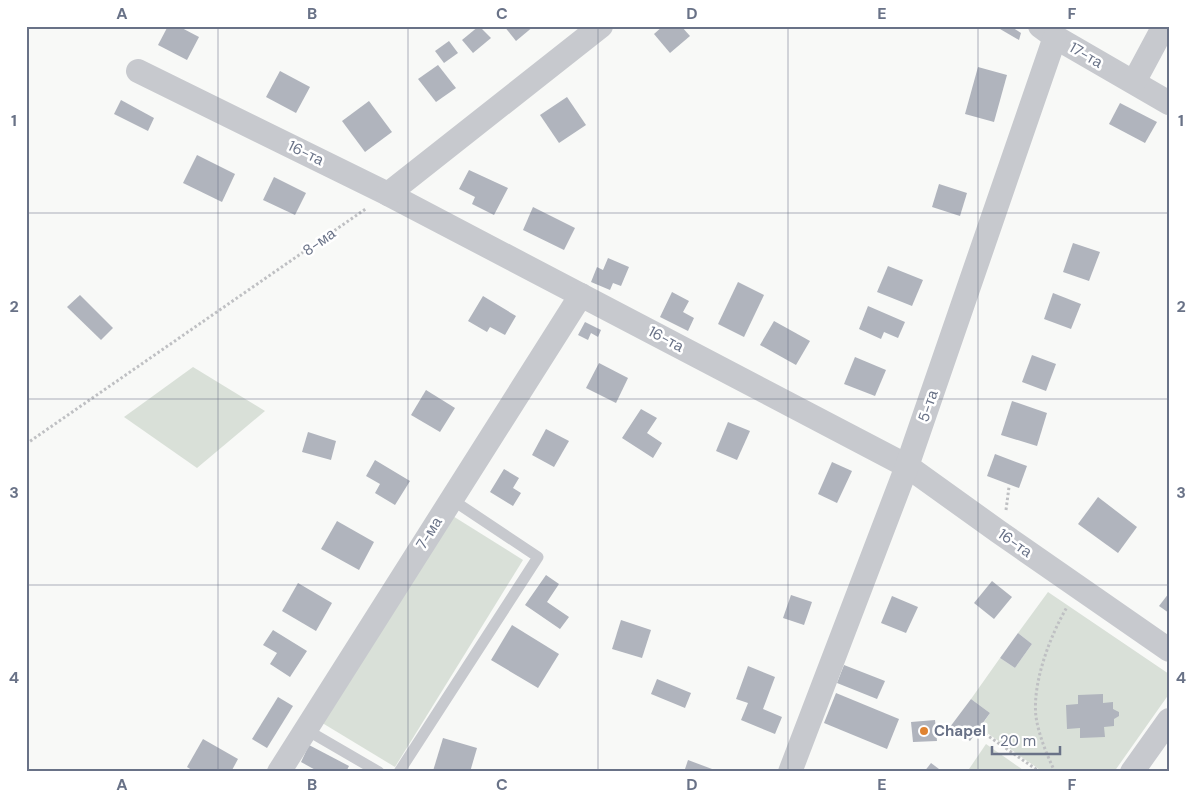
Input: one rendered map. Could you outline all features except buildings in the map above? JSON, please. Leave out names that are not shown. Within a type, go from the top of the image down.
[{"type":"street","points":[[388,194],[601,26]]},
{"type":"street","points":[[1134,82],[1164,26]]},
{"type":"street","name":"17-та","points":[[1048,31],[1169,103]]},
{"type":"street","name":"5-та","points":[[790,772],[907,466],[1048,31]]},
{"type":"street","name":"16-та","points":[[138,71],[388,194],[907,466],[1078,588],[1169,650]]},
{"type":"street","name":"7-ма","points":[[279,772],[450,499],[581,295]]},
{"type":"street","points":[[1132,772],[1166,729]]},
{"type":"lane","points":[[399,772],[538,557],[450,499]]},
{"type":"lane","points":[[305,729],[378,772]]},
{"type":"path","name":"8-ма","points":[[26,444],[388,194]]},
{"type":"path","points":[[1056,772],[1047,755],[1036,717],[1037,688],[1057,624],[1078,588]]},
{"type":"path","points":[[981,731],[1040,772]]},
{"type":"shaded area","points":[[193,367],[265,411],[197,468],[124,417]]},
{"type":"shaded area","points":[[448,513],[523,560],[395,767],[319,721]]},
{"type":"shaded area","points":[[1048,592],[1169,674],[1169,694],[1114,772],[1043,772],[980,728],[990,713],[971,699],[1000,658],[1015,668],[1032,644],[1018,633]]},
{"type":"shaded area","points":[[986,744],[1026,772],[967,772]]},
{"type":"place","name":"Chapel","points":[[924,731]]}]
